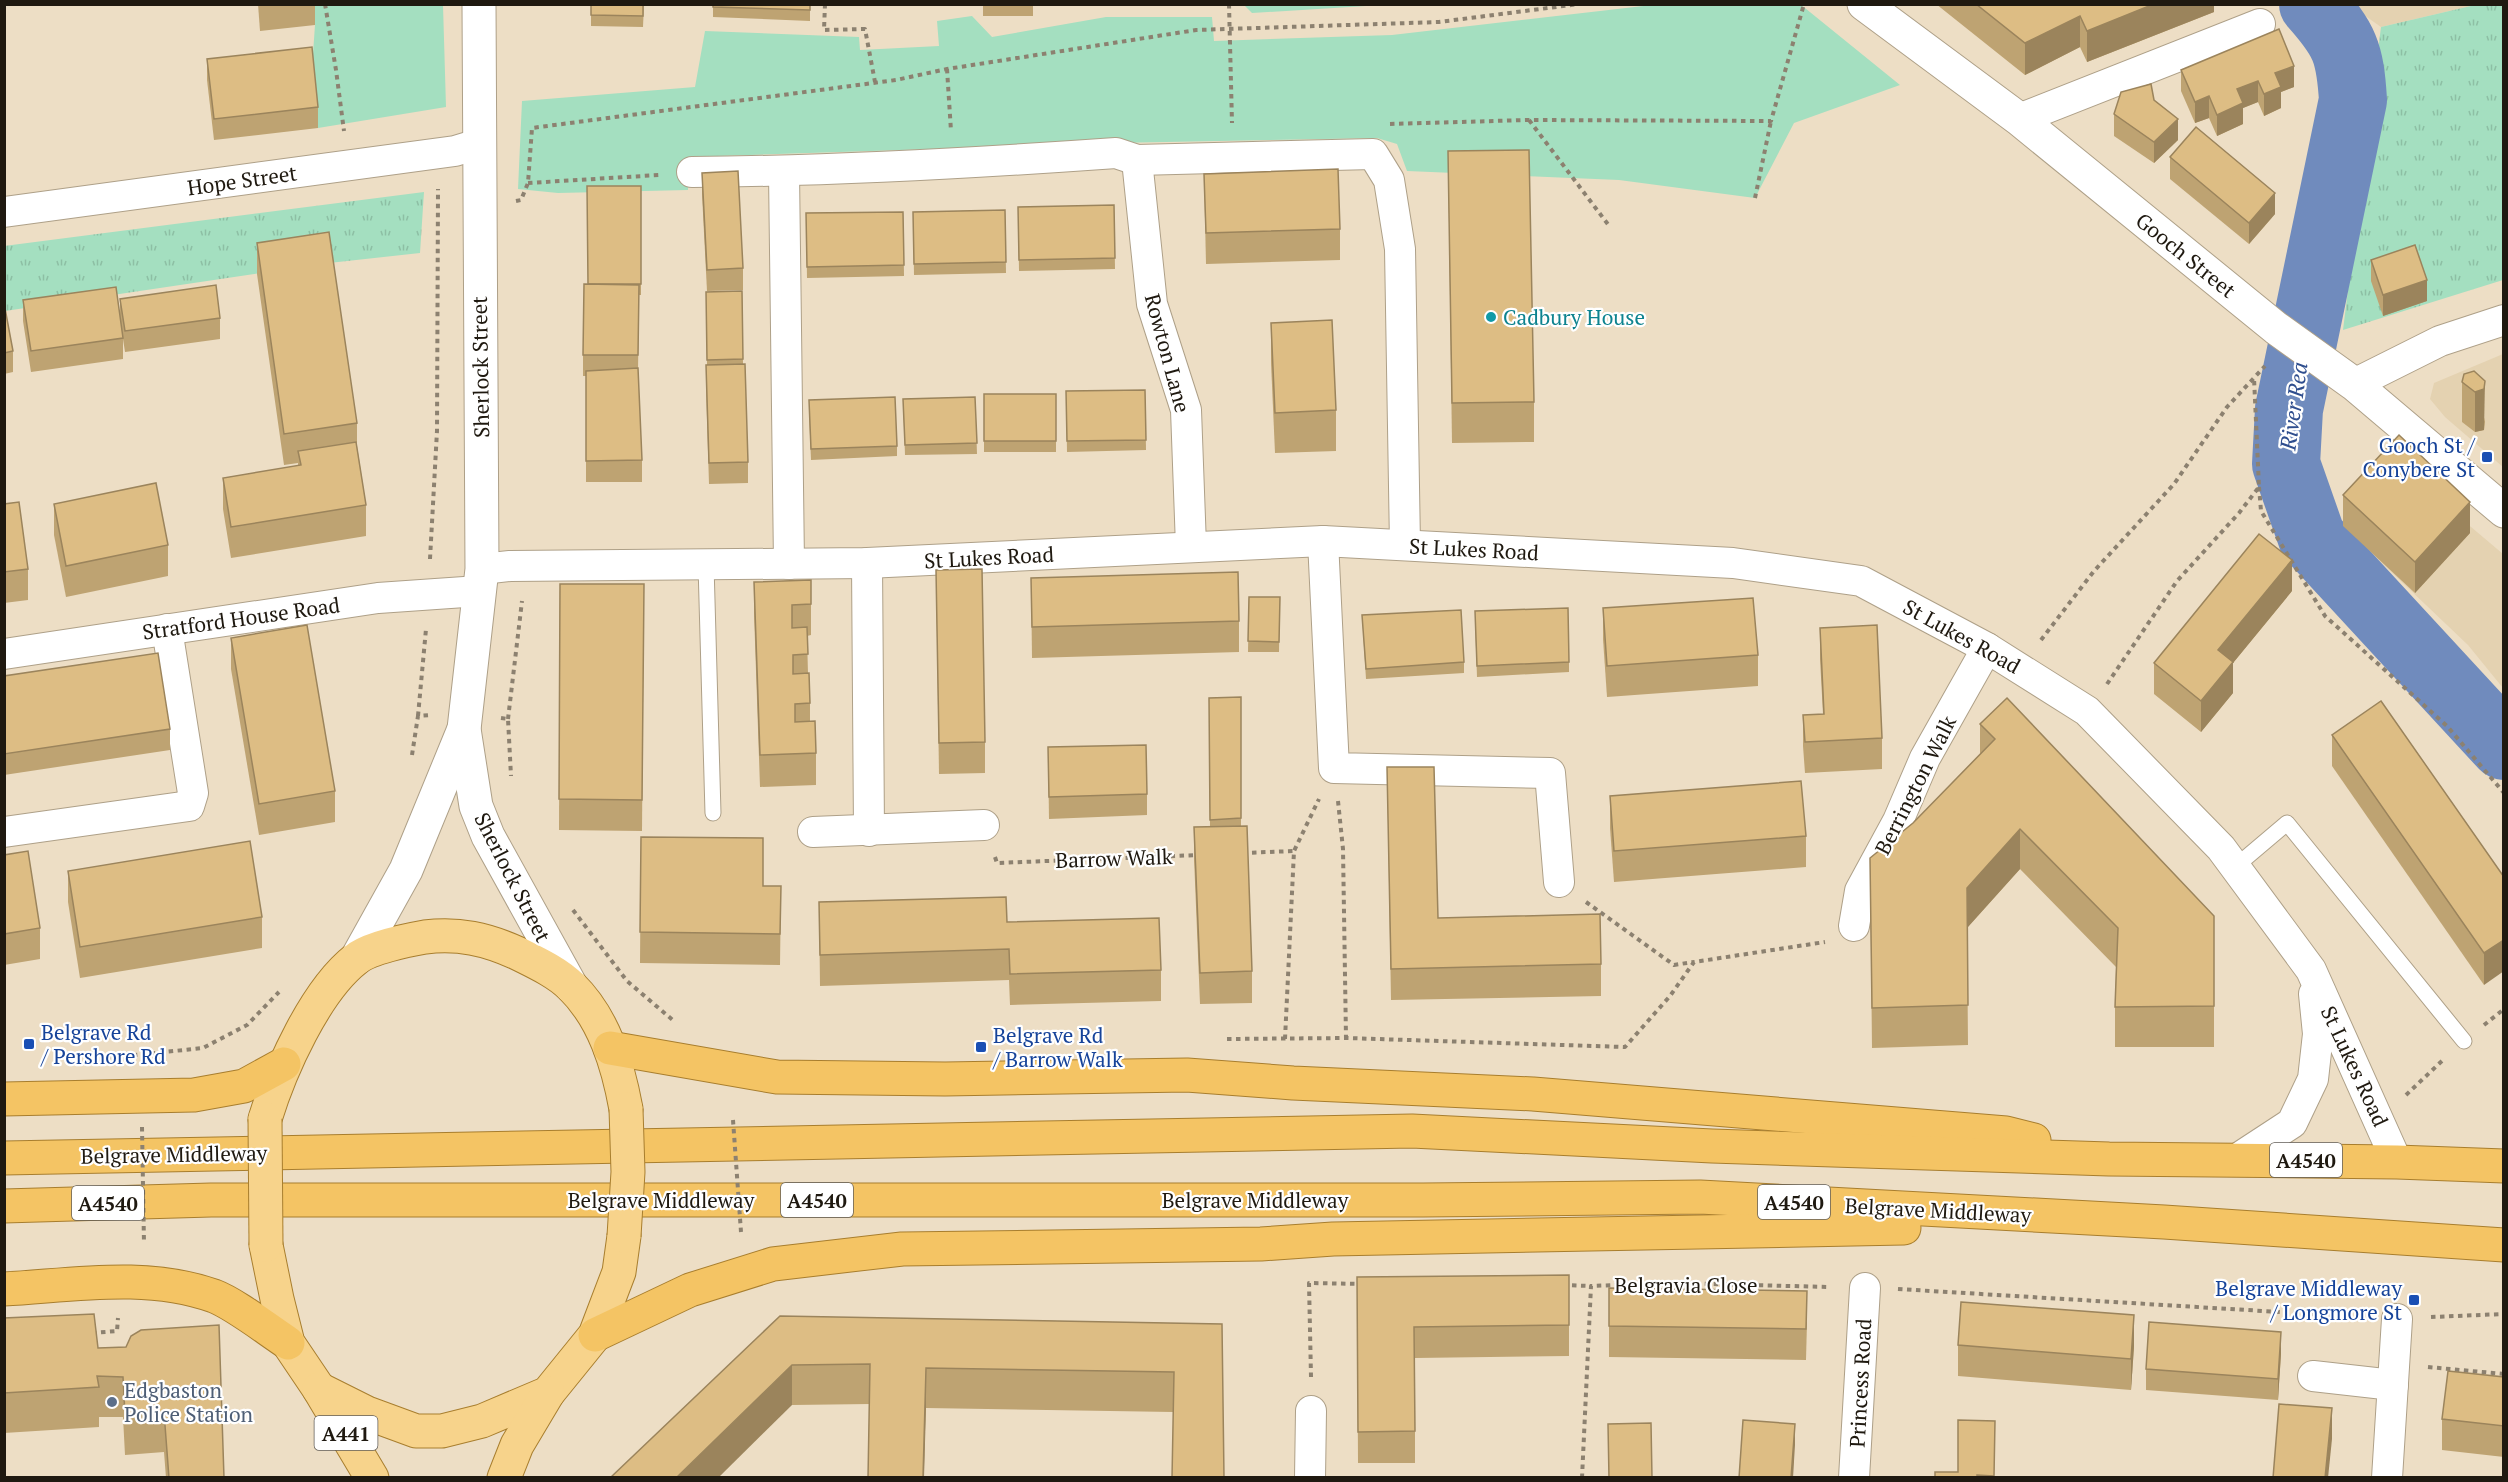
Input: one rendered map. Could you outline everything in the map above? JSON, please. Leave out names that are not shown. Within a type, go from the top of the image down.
[{"type":"highway","points":[[610,1048],[777,1077],[808,1079],[1187,1075],[1293,1083],[1533,1094],[2006,1133],[2109,1159]]},
{"type":"highway","points":[[4,1099],[194,1095],[244,1086],[284,1064]]},
{"type":"highway","name":"Belgrave Middleway","points":[[4,1158],[1412,1131],[1712,1146],[2109,1159],[2237,1159],[2504,1166]]},
{"type":"highway","name":"Belgrave Middleway","points":[[4,1206],[211,1200],[1376,1200],[1700,1197],[2164,1222],[2504,1245]]},
{"type":"highway","points":[[595,1335],[690,1290],[773,1264],[902,1249],[1260,1244],[1333,1239],[2164,1222]]},
{"type":"highway","points":[[4,1289],[117,1281],[170,1284],[216,1297],[288,1343]]},
{"type":"main road","points":[[504,1478],[517,1445],[548,1393],[595,1335],[619,1272],[628,1172],[626,1109],[621,1080],[610,1048],[591,1011],[571,986],[536,962],[475,937],[446,935],[404,940],[357,958],[324,995],[284,1064],[265,1119],[266,1245],[288,1343],[319,1389],[367,1413],[416,1431],[442,1431],[482,1421],[548,1393]]},
{"type":"main road","name":"A441","points":[[319,1389],[372,1478]]},
{"type":"street","name":"Sherlock Street","points":[[479,4],[481,580],[464,729],[476,806],[488,836],[571,986]]},
{"type":"street","name":"Gooch Street","points":[[1864,4],[2019,119],[2276,328],[2354,384],[2504,511]]},
{"type":"street","points":[[2019,119],[2260,24]]},
{"type":"street","name":"Hope Street","points":[[4,212],[455,151],[478,144]]},
{"type":"street","points":[[692,172],[784,172],[953,165],[1116,153],[1137,160],[1373,154],[1389,180],[1400,249],[1405,545]]},
{"type":"street","name":"Rowton Lane","points":[[1137,160],[1152,304],[1186,410],[1191,546]]},
{"type":"street","points":[[784,172],[789,564]]},
{"type":"street","points":[[2354,384],[2440,340],[2504,320]]},
{"type":"street","points":[[1323,541],[1334,768],[1551,773],[1559,882]]},
{"type":"street","name":"St Lukes Road","points":[[481,580],[526,566],[867,563],[1323,541],[1733,563],[1861,581],[1987,648],[2087,711],[2221,848],[2311,970],[2397,1162]]},
{"type":"street","points":[[867,563],[869,831]]},
{"type":"street","name":"Stratford House Road","points":[[4,654],[378,598],[428,594],[481,580]]},
{"type":"street","points":[[4,832],[189,806],[193,794],[167,629]]},
{"type":"street","name":"Berrington Walk","points":[[1843,934],[1860,891],[1898,821],[1925,758],[1987,648]]},
{"type":"street","name":"Sherlock Street","points":[[357,958],[406,870],[464,729]]},
{"type":"street","points":[[813,832],[984,825]]},
{"type":"street","name":"St Lukes Road","points":[[2237,1159],[2292,1123],[2313,1079],[2318,1034],[2311,970]]},
{"type":"street","name":"Princess Road","points":[[1854,1478],[1865,1288]]},
{"type":"street","points":[[2387,1478],[2397,1319]]},
{"type":"street","points":[[2313,1376],[2393,1374]]},
{"type":"street","points":[[1311,1411],[1311,1478]]},
{"type":"lane","points":[[706,565],[713,813]]},
{"type":"lane","points":[[2235,867],[2287,822],[2464,1041]]},
{"type":"path","points":[[325,4],[348,165]]},
{"type":"path","points":[[825,4],[824,30],[865,29],[875,82]]},
{"type":"path","points":[[1229,4],[1233,157]]},
{"type":"path","points":[[521,200],[528,183],[532,128],[875,82],[1196,30],[1439,22],[1579,4]]},
{"type":"path","points":[[1755,198],[1771,122],[1804,4]]},
{"type":"path","points":[[947,69],[953,165]]},
{"type":"path","points":[[1379,124],[1528,120],[1771,122]]},
{"type":"path","points":[[1528,120],[1610,227]]},
{"type":"path","points":[[528,183],[692,172]]},
{"type":"path","points":[[418,716],[428,594],[437,431],[438,178]]},
{"type":"path","points":[[2022,669],[2051,626],[2094,571],[2174,484],[2227,407],[2254,377],[2261,511],[2325,616],[2447,726],[2504,793]]},
{"type":"path","points":[[2087,711],[2176,581],[2239,513],[2259,487]]},
{"type":"path","points":[[508,719],[526,566]]},
{"type":"path","points":[[1334,768],[1294,851],[1285,1039],[1346,1038],[1625,1047],[1670,996],[1694,962]]},
{"type":"path","points":[[1334,768],[1344,849],[1346,1038]]},
{"type":"path","name":"Barrow Walk","points":[[984,825],[997,862],[1211,854]]},
{"type":"path","points":[[1235,854],[1294,851]]},
{"type":"path","points":[[1559,882],[1674,965],[1843,934]]},
{"type":"path","points":[[2379,1120],[2464,1041],[2504,1009]]},
{"type":"path","points":[[733,1120],[741,1232]]},
{"type":"path","points":[[142,1127],[144,1244]]},
{"type":"path","points":[[1311,1411],[1309,1283],[1368,1284]]},
{"type":"path","name":"Belgravia Close","points":[[1582,1478],[1591,1286],[1670,1283],[1865,1288],[2397,1319],[2504,1314]]},
{"type":"path","points":[[1556,1285],[1591,1286]]},
{"type":"path","points":[[83,1333],[117,1331],[118,1317]]},
{"type":"path","points":[[2393,1374],[2504,1374]]},
{"type":"shaded area","points":[[2350,5],[2475,5],[2381,27]]},
{"type":"shaded area","points":[[2503,354],[2503,467],[2445,417],[2430,399],[2434,383]]},
{"type":"shaded area","points":[[2399,466],[2503,554],[2503,688],[2468,645],[2343,526]]},
{"type":"green space","points":[[1800,4],[1900,85],[1794,123],[1755,198],[1619,180],[1407,171],[1397,144],[1377,138],[1113,143],[688,157],[688,190],[558,193],[518,189],[522,101],[695,87],[705,31],[859,37],[860,50],[939,46],[937,21],[972,16],[992,37],[1106,17],[1212,17],[1214,41],[1392,35],[1652,5]]},
{"type":"green space","points":[[312,5],[443,5],[446,107],[318,128],[312,68],[315,25]]},
{"type":"green space","points":[[1244,5],[1382,5],[1252,13]]},
{"type":"green space","points":[[2475,5],[2503,5],[2503,280],[2343,330],[2381,27]]},
{"type":"green space","points":[[424,192],[420,253],[329,263],[5,311],[4,246]]},
{"type":"building","points":[[591,4],[643,4],[643,16],[591,15]]},
{"type":"building","points":[[713,4],[810,4],[810,10],[713,7]]},
{"type":"building","points":[[1976,4],[2154,4],[2087,31],[2080,16],[2025,43]]},
{"type":"building","points":[[2279,29],[2294,66],[2275,73],[2281,87],[2264,94],[2258,81],[2237,89],[2243,103],[2217,115],[2209,96],[2195,102],[2181,70]]},
{"type":"building","points":[[312,47],[318,107],[214,119],[207,59]]},
{"type":"building","points":[[2151,84],[2154,100],[2178,119],[2154,142],[2114,114],[2121,92]]},
{"type":"building","points":[[2196,127],[2275,193],[2249,223],[2170,157]]},
{"type":"building","name":"Cadbury House","points":[[1529,150],[1534,402],[1452,403],[1448,151]]},
{"type":"building","points":[[1338,169],[1340,229],[1206,233],[1204,174]]},
{"type":"building","points":[[738,171],[743,268],[707,270],[702,173]]},
{"type":"building","points":[[587,186],[641,186],[641,284],[588,284]]},
{"type":"building","points":[[1114,205],[1115,258],[1019,260],[1018,207]]},
{"type":"building","points":[[1005,210],[1006,262],[914,264],[913,212]]},
{"type":"building","points":[[903,212],[904,265],[807,267],[806,213]]},
{"type":"building","points":[[329,232],[357,423],[284,434],[257,243]]},
{"type":"building","points":[[2415,245],[2427,280],[2383,295],[2371,260]]},
{"type":"building","points":[[584,284],[639,285],[638,355],[583,355]]},
{"type":"building","points":[[216,285],[220,318],[125,331],[120,299]]},
{"type":"building","points":[[116,287],[123,338],[31,351],[23,300]]},
{"type":"building","points":[[742,291],[743,359],[707,360],[706,292]]},
{"type":"building","points":[[4,303],[13,351],[4,353]]},
{"type":"building","points":[[1332,320],[1336,410],[1275,413],[1271,323]]},
{"type":"building","points":[[745,364],[748,462],[709,463],[706,365]]},
{"type":"building","points":[[638,368],[642,460],[586,461],[586,371]]},
{"type":"building","points":[[2474,371],[2485,381],[2484,389],[2475,392],[2462,382],[2464,374]]},
{"type":"building","points":[[1145,390],[1146,440],[1067,441],[1066,391]]},
{"type":"building","points":[[984,394],[1056,394],[1056,441],[984,441]]},
{"type":"building","points":[[895,397],[897,446],[811,449],[809,400]]},
{"type":"building","points":[[975,397],[977,443],[905,445],[903,399]]},
{"type":"building","points":[[2399,435],[2470,502],[2415,562],[2343,495]]},
{"type":"building","points":[[356,442],[366,505],[231,527],[223,478],[301,465],[298,451]]},
{"type":"building","points":[[156,483],[168,545],[66,566],[54,504]]},
{"type":"building","points":[[19,502],[28,569],[4,572],[4,504]]},
{"type":"building","points":[[2259,534],[2292,560],[2218,650],[2233,662],[2201,701],[2154,663]]},
{"type":"building","points":[[982,569],[985,742],[939,743],[936,570]]},
{"type":"building","points":[[1238,572],[1239,621],[1032,627],[1031,578]]},
{"type":"building","points":[[811,580],[811,604],[792,605],[792,628],[807,627],[808,654],[793,655],[793,674],[809,673],[810,703],[795,704],[795,722],[815,721],[816,753],[760,755],[754,582]]},
{"type":"building","points":[[560,584],[644,584],[642,800],[559,799]]},
{"type":"building","points":[[1249,597],[1280,597],[1279,642],[1248,641]]},
{"type":"building","points":[[1753,598],[1758,655],[1607,666],[1603,608]]},
{"type":"building","points":[[1568,608],[1569,662],[1477,666],[1475,611]]},
{"type":"building","points":[[1461,610],[1464,662],[1366,669],[1362,615]]},
{"type":"building","points":[[307,625],[335,791],[259,804],[231,638]]},
{"type":"building","points":[[1877,625],[1882,738],[1805,742],[1803,715],[1824,714],[1820,628]]},
{"type":"building","points":[[158,653],[170,729],[4,754],[4,676]]},
{"type":"building","points":[[1241,697],[1241,818],[1210,820],[1209,698]]},
{"type":"building","points":[[2007,698],[2214,916],[2214,1006],[2115,1007],[2118,928],[2020,829],[1967,888],[1968,1005],[1872,1008],[1870,858],[1913,823],[1995,739],[1980,724]]},
{"type":"building","points":[[2381,701],[2504,877],[2504,940],[2484,953],[2332,735]]},
{"type":"building","points":[[1146,745],[1147,794],[1049,797],[1048,747]]},
{"type":"building","points":[[1387,767],[1434,767],[1438,918],[1600,914],[1601,964],[1391,969]]},
{"type":"building","points":[[1801,781],[1806,836],[1614,851],[1610,796]]},
{"type":"building","points":[[1247,826],[1252,971],[1200,973],[1194,827]]},
{"type":"building","points":[[641,837],[763,838],[763,886],[781,886],[780,934],[640,932]]},
{"type":"building","points":[[250,841],[262,917],[80,947],[68,871]]},
{"type":"building","points":[[28,851],[40,928],[4,934],[4,855]]},
{"type":"building","points":[[1006,897],[1007,922],[1159,918],[1161,970],[1010,974],[1009,949],[820,955],[819,902]]},
{"type":"building","points":[[1569,1275],[1569,1325],[1414,1327],[1415,1431],[1358,1432],[1357,1277]]},
{"type":"building","points":[[1609,1288],[1807,1291],[1806,1329],[1609,1326]]},
{"type":"building","points":[[1961,1302],[2134,1315],[2131,1359],[1958,1345]]},
{"type":"building","points":[[94,1314],[98,1348],[126,1347],[131,1336],[141,1330],[219,1325],[224,1478],[169,1478],[164,1412],[125,1415],[123,1377],[97,1376],[99,1387],[4,1393],[4,1318]]},
{"type":"building","points":[[780,1316],[1222,1324],[1224,1478],[1172,1478],[1174,1372],[926,1368],[923,1478],[868,1478],[870,1364],[792,1365],[676,1478],[610,1478]]},
{"type":"building","points":[[2149,1322],[2281,1332],[2278,1379],[2146,1369]]},
{"type":"building","points":[[2448,1371],[2504,1377],[2504,1426],[2442,1419]]},
{"type":"building","points":[[2279,1404],[2332,1408],[2325,1478],[2273,1478]]},
{"type":"building","points":[[1743,1420],[1795,1424],[1791,1478],[1739,1478]]},
{"type":"building","points":[[1958,1420],[1995,1421],[1994,1476],[1935,1478],[1935,1472],[1958,1472]]},
{"type":"building","points":[[1651,1423],[1652,1478],[1609,1478],[1608,1424]]},
{"type":"waterway","name":"River Rea","points":[[2313,4],[2332,27],[2344,48],[2350,70],[2353,100],[2289,409],[2286,464],[2312,538],[2504,746]]},
{"type":"place","name":"Cadbury House","points":[[1491,317]]},
{"type":"place","name":"Gooch St / Conybere St","points":[[2487,457]]},
{"type":"place","name":"Belgrave Rd / Pershore Rd","points":[[29,1044]]},
{"type":"place","name":"Belgrave Rd / Barrow Walk","points":[[981,1047]]},
{"type":"place","name":"Belgrave Middleway / Longmore St","points":[[2414,1300]]},
{"type":"place","name":"Edgbaston Police Station","points":[[112,1402]]}]
